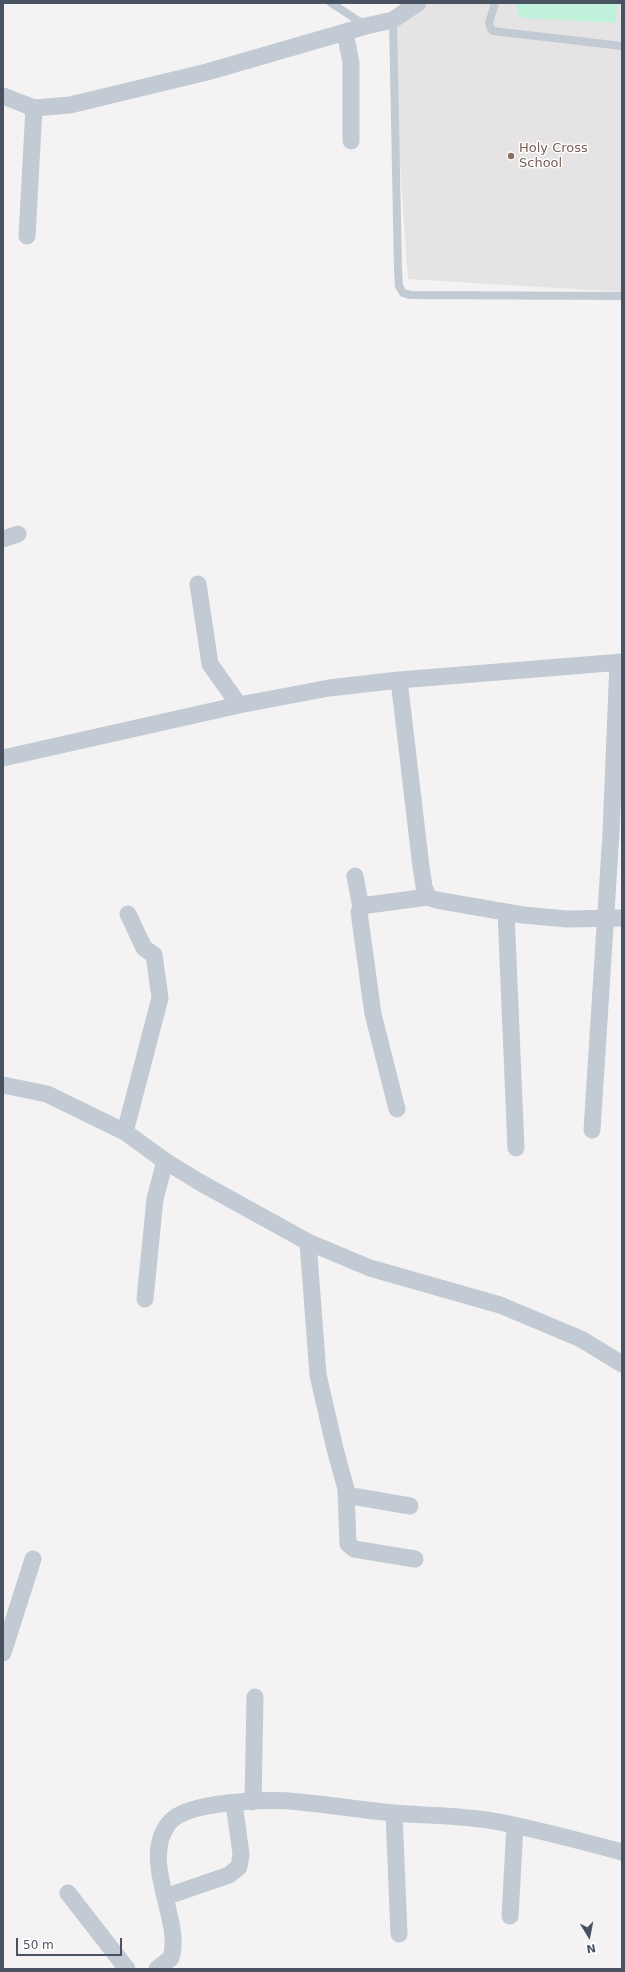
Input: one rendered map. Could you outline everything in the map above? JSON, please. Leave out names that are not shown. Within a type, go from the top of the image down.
[{"type":"street","points":[[3,96],[34,108],[70,105],[207,72],[366,26],[393,20],[418,3]]},
{"type":"street","points":[[345,32],[351,63],[351,141]]},
{"type":"street","points":[[27,236],[34,108]]},
{"type":"street","points":[[198,584],[210,664],[239,705]]},
{"type":"street","points":[[3,758],[239,705],[329,688],[399,680],[620,662],[611,833],[592,1130]]},
{"type":"street","points":[[399,680],[421,867],[424,887],[428,897]]},
{"type":"street","points":[[355,876],[361,908],[359,916],[373,1014],[396,1109]]},
{"type":"street","points":[[361,908],[368,905],[428,897],[436,900],[506,912],[567,918],[622,918]]},
{"type":"street","points":[[506,912],[516,1148]]},
{"type":"street","points":[[125,1132],[160,998],[154,955],[144,948],[128,914]]},
{"type":"street","points":[[3,1085],[48,1094],[125,1132],[165,1161],[308,1242],[370,1268],[500,1305],[581,1339],[622,1364]]},
{"type":"street","points":[[145,1299],[155,1198],[165,1161]]},
{"type":"street","points":[[308,1242],[318,1375],[346,1495],[348,1537],[350,1547],[361,1551],[415,1559]]},
{"type":"street","points":[[346,1495],[410,1506]]},
{"type":"street","points":[[3,1653],[33,1559]]},
{"type":"street","points":[[253,1802],[255,1697]]},
{"type":"street","points":[[157,1969],[171,1958],[174,1943],[158,1860],[158,1847],[169,1823],[180,1814],[192,1809],[234,1803],[300,1802],[394,1813],[442,1816],[497,1822],[583,1841],[622,1852]]},
{"type":"street","points":[[165,1897],[229,1875],[239,1867],[241,1854],[234,1803]]},
{"type":"street","points":[[394,1813],[399,1934]]},
{"type":"street","points":[[510,1916],[515,1826]]},
{"type":"street","points":[[68,1893],[127,1969]]},
{"type":"lane","points":[[332,3],[366,26]]},
{"type":"lane","points":[[495,3],[489,23],[490,29],[622,46]]},
{"type":"lane","points":[[393,20],[398,286],[403,293],[411,295],[622,296]]},
{"type":"shaded area","name":"Holy Cross School","points":[[427,3],[622,3],[622,292],[408,279],[391,33]]},
{"type":"green space","points":[[516,3],[617,3],[616,23],[524,18],[519,16]]},
{"type":"place","name":"Holy Cross School","points":[[511,156]]}]
